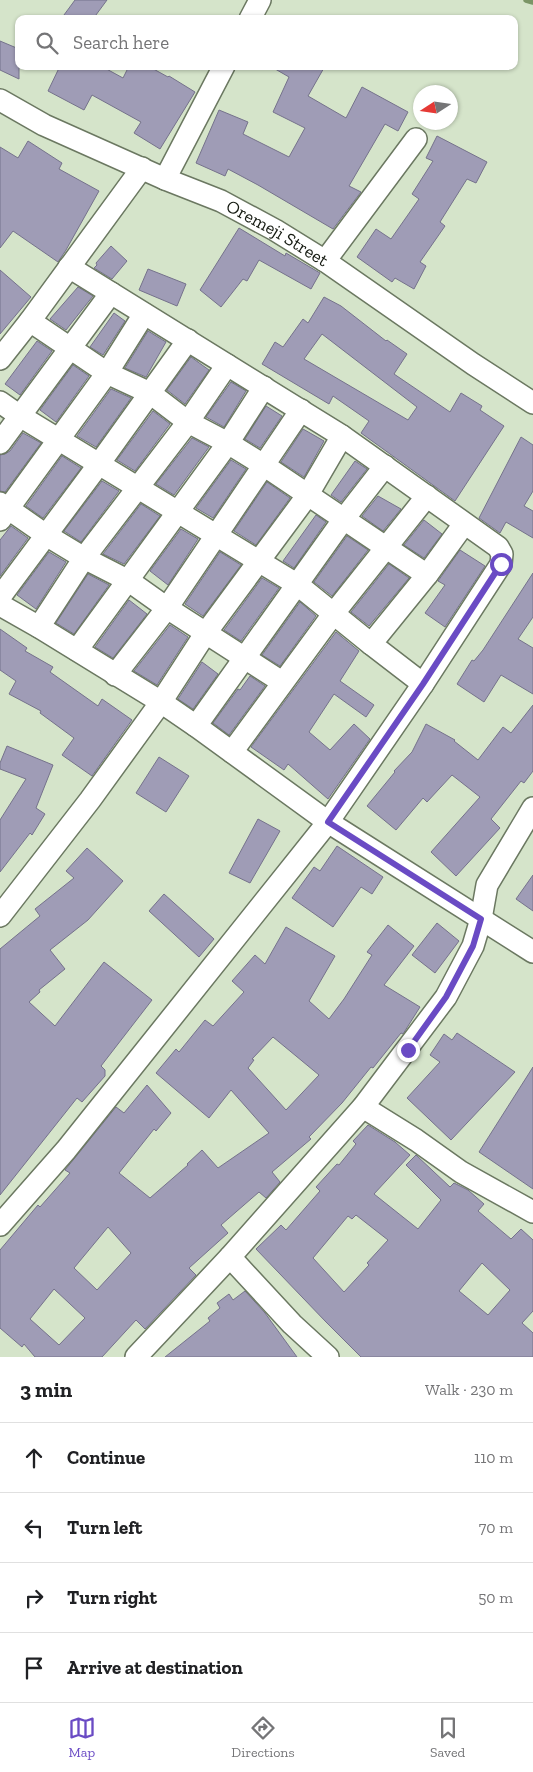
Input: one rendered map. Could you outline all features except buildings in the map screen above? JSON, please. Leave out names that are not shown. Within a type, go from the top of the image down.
[{"type":"street","points":[[252,15],[260,0]]},
{"type":"street","points":[[165,179],[222,70]]},
{"type":"street","name":"Oremeji Street","points":[[0,100],[44,125],[165,179],[221,201],[275,230],[325,261],[473,364],[533,403]]},
{"type":"street","points":[[325,261],[416,139]]},
{"type":"street","points":[[1,355],[30,321],[142,168]]},
{"type":"street","points":[[0,1225],[66,1150],[328,822],[423,684],[501,564],[502,554],[498,547],[342,436],[69,267]]},
{"type":"street","points":[[0,443],[111,293]]},
{"type":"street","points":[[144,314],[107,373],[60,440],[3,510],[84,558],[129,580],[166,608],[282,682]]},
{"type":"street","points":[[30,321],[107,373],[150,394],[188,422],[228,443],[264,466],[427,575]]},
{"type":"street","points":[[0,597],[188,340]]},
{"type":"street","points":[[39,627],[84,558],[188,422],[227,365]]},
{"type":"street","points":[[77,650],[228,443],[264,387]]},
{"type":"street","points":[[0,402],[298,585],[423,684]]},
{"type":"street","points":[[115,675],[217,536],[301,410]]},
{"type":"street","points":[[0,916],[90,800],[160,702],[205,634],[307,496],[342,436]]},
{"type":"street","points":[[196,726],[343,520],[385,466]]},
{"type":"street","points":[[232,752],[334,613],[427,496]]},
{"type":"street","points":[[371,644],[427,575],[464,524]]},
{"type":"street","points":[[0,605],[160,702],[328,822],[533,952]]},
{"type":"street","points":[[136,1357],[230,1257],[363,1107],[446,997],[473,946],[481,919],[487,885],[533,808]]},
{"type":"street","points":[[363,1107],[416,1140],[461,1172],[533,1212]]},
{"type":"street","points":[[230,1257],[292,1324],[328,1357]]},
{"type":"waterway","points":[[526,0],[533,2]]},
{"type":"route","points":[[408,1050],[446,997],[473,946],[481,919],[328,822],[423,684],[501,564]]}]
